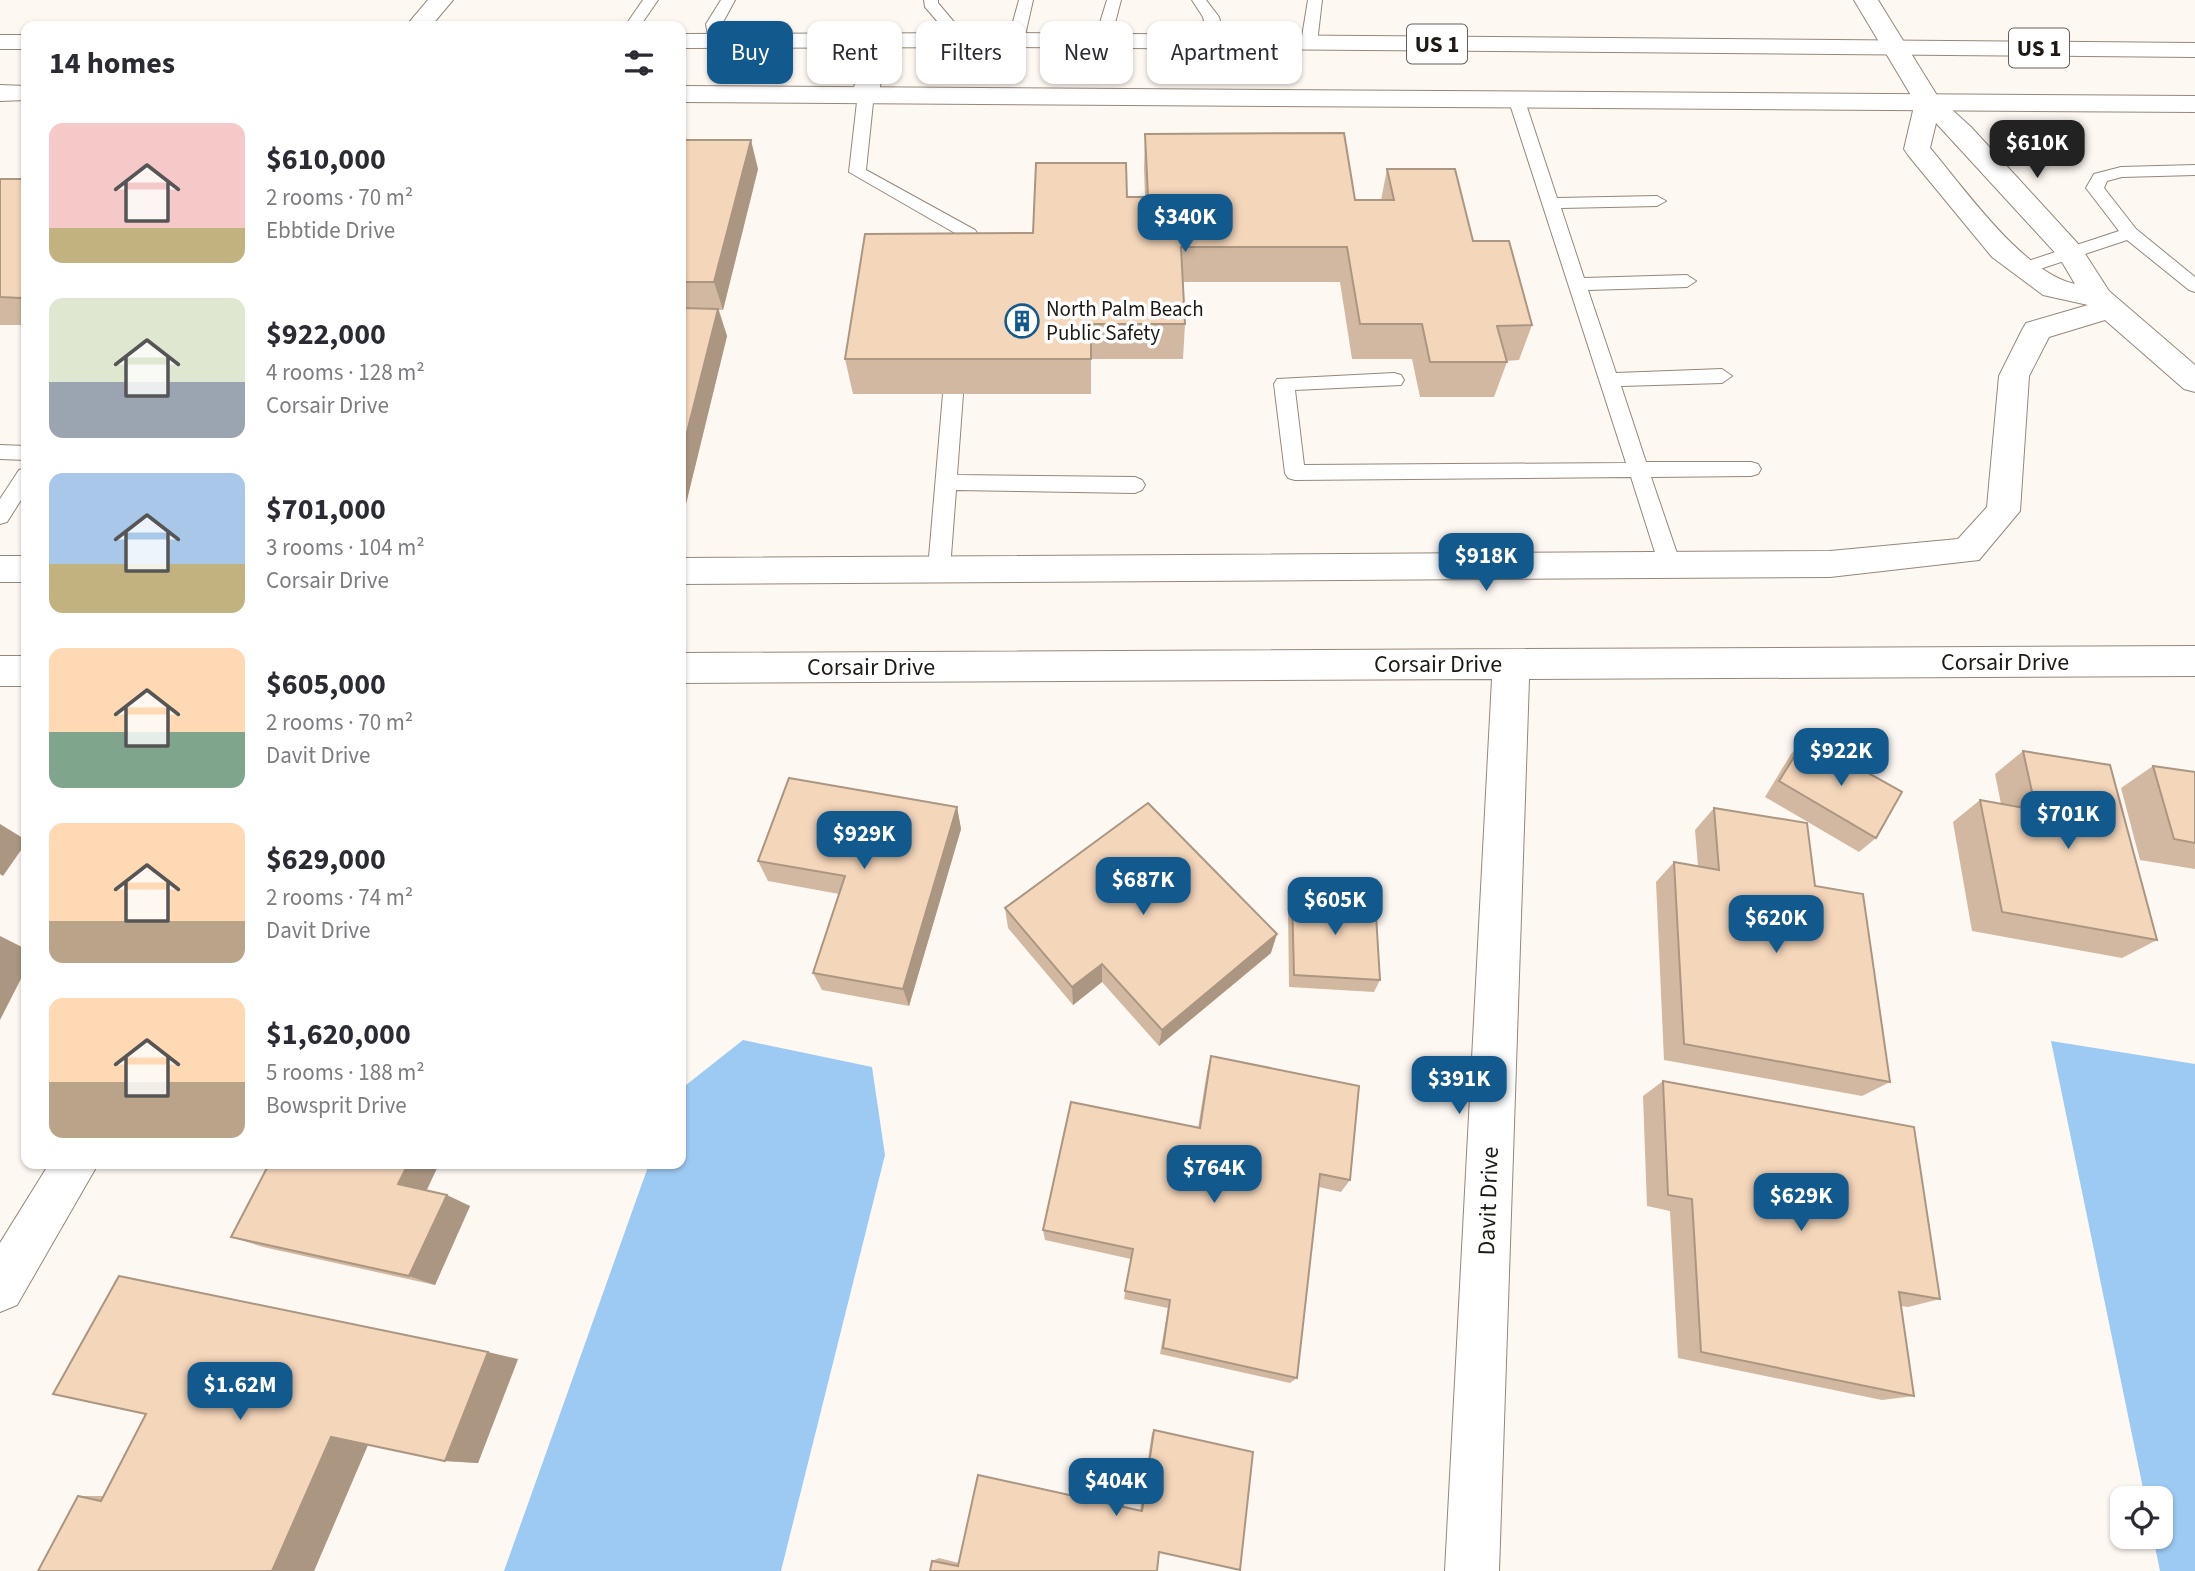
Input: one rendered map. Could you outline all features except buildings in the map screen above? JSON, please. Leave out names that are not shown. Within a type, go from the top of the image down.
[{"type":"street","points":[[422,21],[441,0]]},
{"type":"street","points":[[1866,0],[1928,102],[1962,132],[2070,252],[2105,303],[2195,382]]},
{"type":"street","points":[[0,41],[21,41]]},
{"type":"street","name":"US 1","points":[[686,41],[707,41]]},
{"type":"street","name":"US 1","points":[[1302,43],[2195,50]]},
{"type":"street","points":[[866,93],[868,84]]},
{"type":"street","points":[[0,93],[21,93]]},
{"type":"street","name":"US 1","points":[[686,93],[2195,104]]},
{"type":"street","points":[[1928,102],[1917,149],[2002,251],[2053,288],[2105,303]]},
{"type":"street","points":[[686,571],[1830,564],[1966,551],[2003,511],[2014,376],[2038,330],[2105,303]]},
{"type":"street","points":[[0,569],[21,569]]},
{"type":"street","name":"Corsair Drive","points":[[686,668],[2195,661]]},
{"type":"street","name":"Davit Drive","points":[[1472,1571],[1511,664]]},
{"type":"street","points":[[0,671],[21,671]]},
{"type":"street","points":[[0,1288],[72,1169]]},
{"type":"lane","points":[[636,21],[651,0]]},
{"type":"lane","points":[[716,21],[728,0]]},
{"type":"lane","points":[[931,0],[930,4],[945,21]]},
{"type":"lane","points":[[1021,21],[1026,0]]},
{"type":"lane","points":[[1108,21],[1114,0]]},
{"type":"lane","points":[[1199,0],[1212,21]]},
{"type":"lane","points":[[1309,43],[1315,0]]},
{"type":"lane","points":[[866,93],[857,172],[969,234],[967,269]]},
{"type":"lane","points":[[1516,99],[1670,565]]},
{"type":"lane","points":[[2195,170],[2121,172],[2100,178],[2095,187],[2130,233],[2195,286]]},
{"type":"lane","points":[[1550,203],[1657,201]]},
{"type":"lane","points":[[2025,268],[2130,233]]},
{"type":"lane","points":[[1577,284],[1687,281]]},
{"type":"lane","points":[[1609,380],[1722,376]]},
{"type":"lane","points":[[1394,380],[1284,384],[1295,473],[1751,470]]},
{"type":"lane","points":[[939,569],[953,394]]},
{"type":"lane","points":[[0,452],[21,453]]},
{"type":"lane","points":[[946,482],[1135,485]]},
{"type":"lane","points":[[0,516],[21,483]]},
{"type":"water","points":[[743,1040],[872,1067],[885,1155],[781,1571],[504,1571],[647,1169],[686,1169],[686,1085]]},
{"type":"water","points":[[2051,1041],[2195,1064],[2195,1571],[2160,1571],[2155,1549],[2173,1549],[2173,1486],[2143,1486]]},
{"type":"place","name":"North Palm Beach Public Safety","points":[[1022,321]]}]
